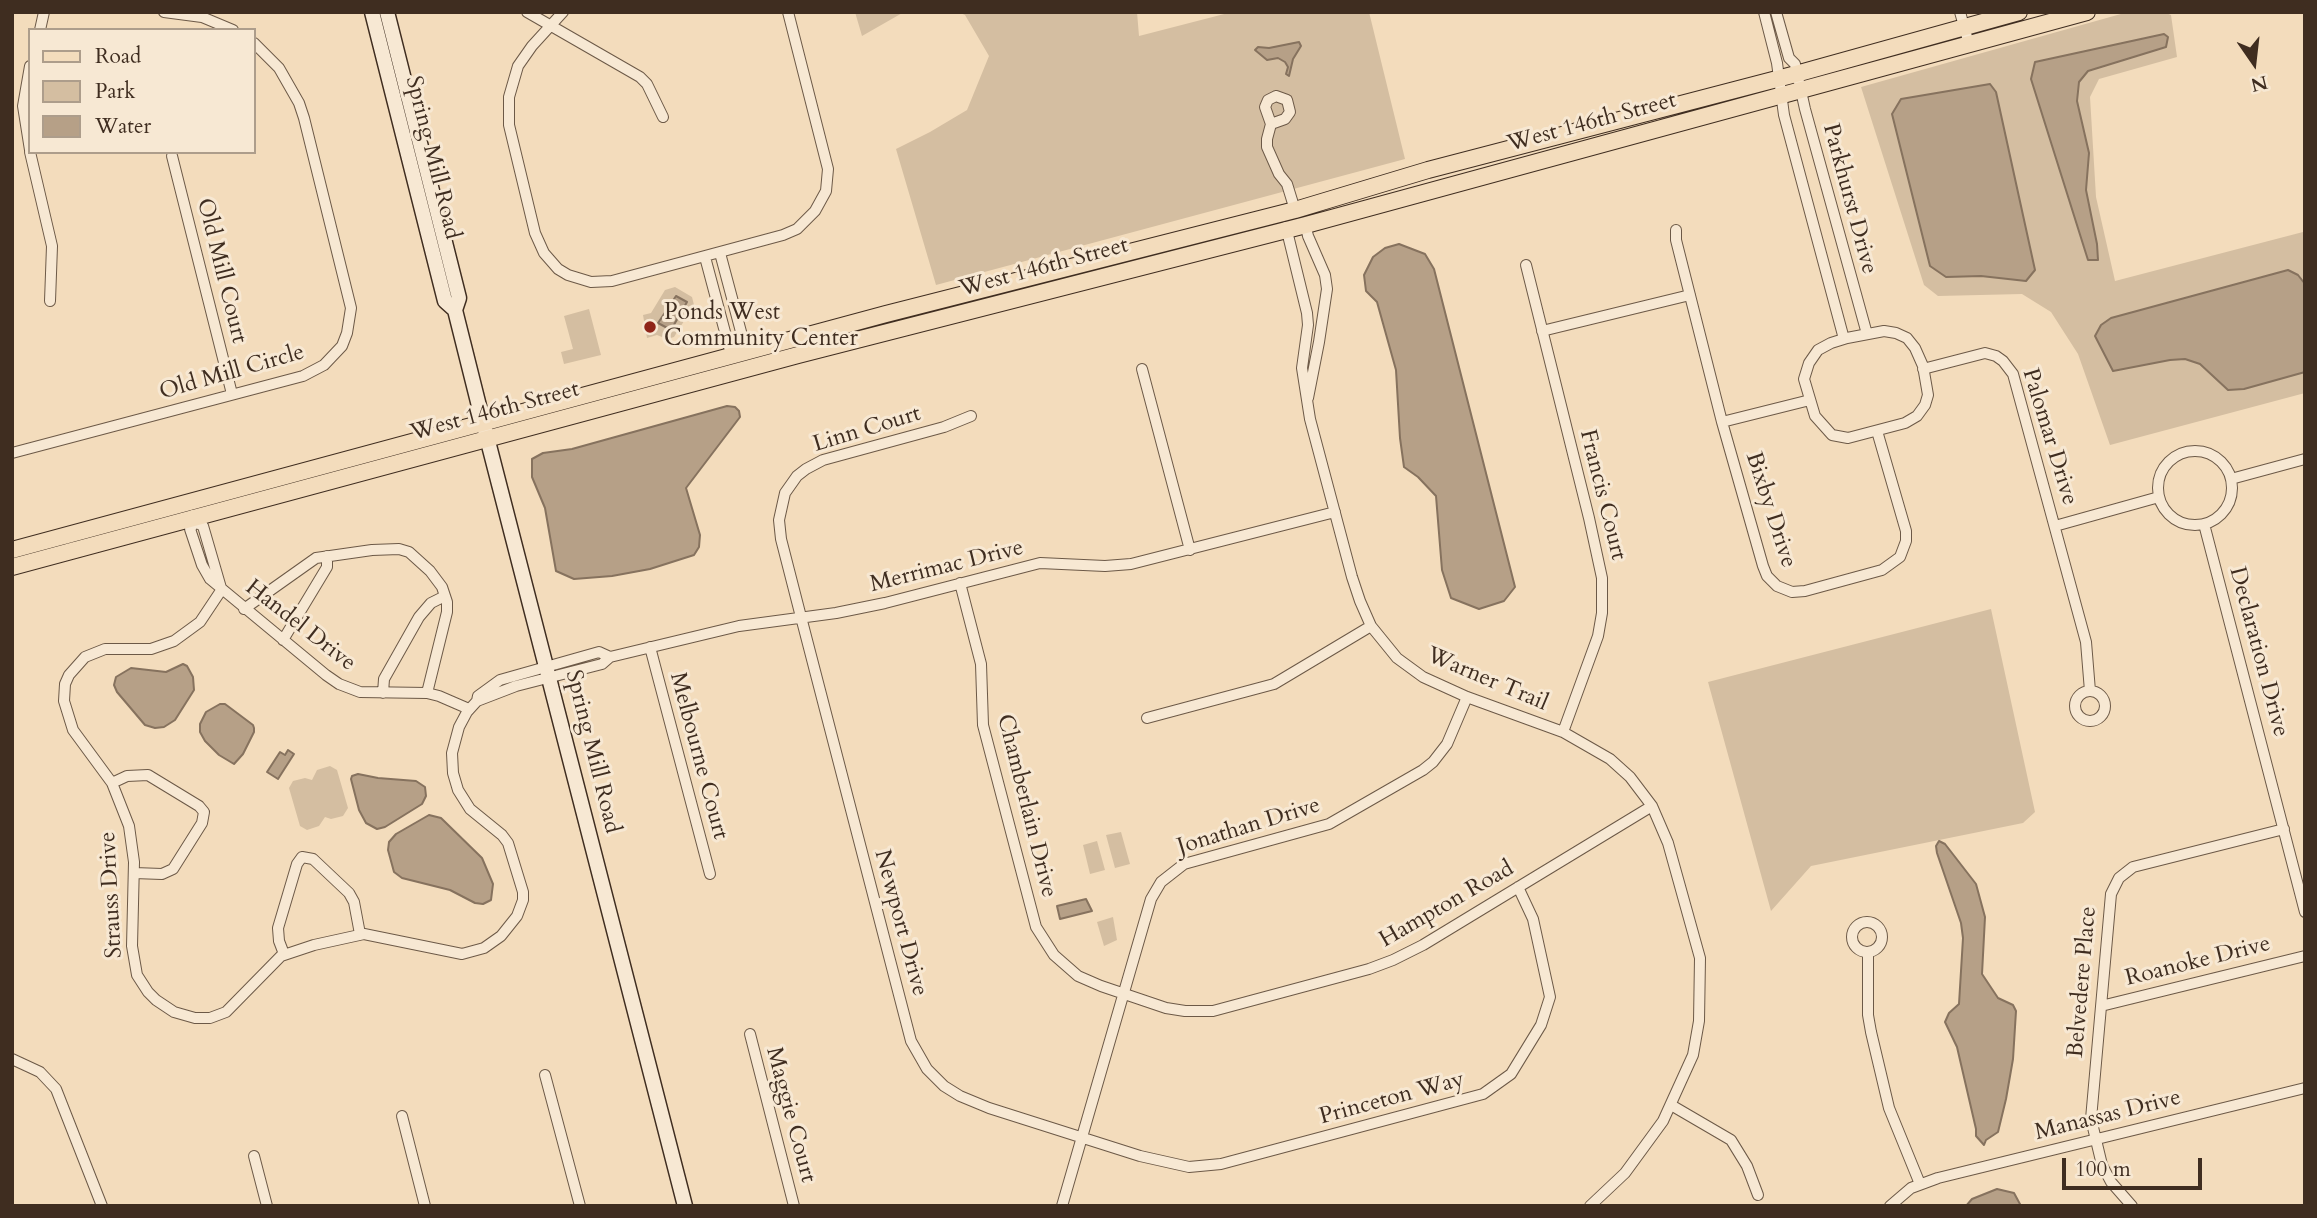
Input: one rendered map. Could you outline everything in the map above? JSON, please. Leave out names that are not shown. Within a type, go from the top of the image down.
[{"type":"main road","name":"West 146th Street","points":[[12,567],[485,430],[742,362],[958,296],[1293,210],[1428,170],[1788,76],[1968,19],[2019,12]]},
{"type":"main road","name":"West 146th Street","points":[[742,362],[962,313],[1306,225],[2087,12]]},
{"type":"main road","points":[[958,296],[962,313]]},
{"type":"main road","name":"West 146th Street","points":[[12,550],[192,514]]},
{"type":"street","points":[[164,12],[202,17],[228,28]]},
{"type":"street","name":"Spring Mill Road","points":[[372,12],[445,301],[455,310]]},
{"type":"street","name":"Spring Mill Road","points":[[387,12],[459,298],[455,310],[685,1206]]},
{"type":"street","points":[[527,12],[640,77],[651,91],[663,117]]},
{"type":"street","points":[[564,12],[531,46],[518,66],[508,109],[511,137],[535,233],[544,253],[558,269],[591,282],[612,281],[797,229],[815,212],[825,191],[828,169],[788,12]]},
{"type":"street","points":[[1763,12],[1788,76]]},
{"type":"street","points":[[1776,12],[1789,58],[1795,64],[1788,76]]},
{"type":"street","points":[[1968,19],[1974,42]]},
{"type":"street","name":"Old Mill Circle","points":[[12,453],[303,376],[324,365],[342,346],[351,320],[348,292],[302,111],[279,68],[256,45]]},
{"type":"street","name":"Parkhurst Drive","points":[[1788,76],[1800,91],[1867,334]]},
{"type":"street","name":"Parkhurst Drive","points":[[1788,76],[1782,95],[1784,116],[1844,339]]},
{"type":"street","points":[[28,77],[23,106],[28,138]]},
{"type":"street","points":[[1270,124],[1267,147],[1279,174],[1287,184],[1293,210]]},
{"type":"street","points":[[31,154],[52,246],[50,301]]},
{"type":"street","name":"Old Mill Court","points":[[172,156],[232,394]]},
{"type":"street","name":"Warner Trail","points":[[1308,398],[1321,326],[1325,275],[1306,225],[1293,210],[1286,229],[1303,292],[1308,326],[1302,368],[1310,419],[1360,601],[1371,626],[1387,647],[1423,677],[1563,732],[1611,759],[1630,777],[1652,806],[1668,843],[1700,958],[1699,1021],[1693,1055],[1663,1122],[1625,1173],[1590,1206]]},
{"type":"street","name":"Bixby Drive","points":[[1676,230],[1676,240],[1722,422],[1765,572],[1777,586],[1796,592],[1882,570],[1896,562],[1903,552],[1906,531],[1877,430]]},
{"type":"street","points":[[712,255],[729,347],[742,362]]},
{"type":"street","points":[[712,255],[744,343],[742,362]]},
{"type":"street","name":"Francis Court","points":[[1526,265],[1597,551],[1603,596],[1598,636],[1563,732]]},
{"type":"street","points":[[1542,331],[1690,295]]},
{"type":"street","points":[[1308,326],[1321,326]]},
{"type":"street","points":[[1884,331],[1907,338],[1915,348],[1923,369],[1928,395],[1922,411],[1905,423],[1848,438],[1832,435],[1815,416],[1804,379],[1809,363],[1818,350],[1844,339],[1867,334],[1884,331]]},
{"type":"street","name":"Palomar Drive","points":[[1923,369],[1985,353],[1996,356],[2008,366],[2017,383],[2086,642],[2090,691]]},
{"type":"street","points":[[1142,369],[1190,550]]},
{"type":"street","points":[[1722,422],[1810,400]]},
{"type":"street","name":"Linn Court","points":[[801,617],[779,529],[781,503],[797,476],[824,460],[944,427],[971,416]]},
{"type":"street","points":[[2185,452],[2203,452],[2213,456],[2226,467],[2231,479],[2231,495],[2227,506],[2216,518],[2204,524],[2180,521],[2167,510],[2159,497],[2159,484],[2164,468],[2185,452]]},
{"type":"street","points":[[2231,479],[2305,459]]},
{"type":"street","points":[[2055,526],[2159,497]]},
{"type":"street","name":"Merrimac Drive","points":[[469,709],[478,696],[500,680],[547,672],[599,652],[610,657],[739,625],[836,613],[1040,563],[1118,566],[1335,512]]},
{"type":"street","name":"Handel Drive","points":[[192,514],[203,526],[222,589],[339,684],[360,692],[427,693],[469,709]]},
{"type":"street","name":"Declaration Drive","points":[[2204,524],[2305,912]]},
{"type":"street","points":[[244,609],[309,562],[327,556],[385,550],[409,552],[430,571],[445,596],[447,612],[427,693]]},
{"type":"street","points":[[283,640],[327,567],[327,556]]},
{"type":"street","name":"Chamberlain Drive","points":[[960,583],[981,664],[984,725],[1037,927],[1047,947],[1070,970],[1087,981],[1123,994]]},
{"type":"street","name":"Strauss Drive","points":[[222,589],[200,622],[174,641],[151,649],[113,648],[93,652],[75,666],[69,675],[65,684],[64,701],[68,720],[112,783],[130,828],[134,873],[132,946],[141,983],[156,1000],[174,1012],[195,1018],[210,1018],[226,1012],[284,954]]},
{"type":"street","points":[[383,693],[384,679],[419,617],[431,603],[445,596]]},
{"type":"street","name":"Newport Drive","points":[[801,617],[902,1009],[911,1041],[919,1057],[937,1079],[960,1096],[989,1108],[1082,1137]]},
{"type":"street","points":[[1147,718],[1273,684],[1371,626]]},
{"type":"street","name":"Melbourne Court","points":[[650,648],[709,874]]},
{"type":"street","name":"Jonathan Drive","points":[[1062,1206],[1151,899],[1167,875],[1184,864],[1321,827],[1349,814],[1433,762],[1453,734],[1466,696]]},
{"type":"street","points":[[360,934],[354,902],[349,893],[313,859],[302,857],[297,864],[278,928],[284,954],[360,934],[469,953],[493,943],[517,916],[523,900],[523,891],[508,843],[470,809],[458,790],[453,773],[454,742],[469,709]]},
{"type":"street","points":[[112,783],[127,776],[148,775],[199,806],[204,812],[202,823],[173,869],[162,874],[134,873]]},
{"type":"street","name":"Hampton Road","points":[[1123,994],[1166,1008],[1213,1011],[1368,970],[1394,960],[1652,806]]},
{"type":"street","name":"Belvedere Place","points":[[2132,1206],[2111,1182],[2102,1165],[2094,1139],[2090,1108],[2111,894],[2119,878],[2144,863],[2284,829]]},
{"type":"street","name":"Princeton Way","points":[[1082,1137],[1172,1165],[1203,1167],[1492,1090],[1511,1074],[1519,1062],[1541,1025],[1550,997],[1533,919],[1518,887]]},
{"type":"street","points":[[1868,952],[1868,1015],[1871,1032],[1889,1108],[1920,1184],[1900,1196],[1890,1206]]},
{"type":"street","name":"Roanoke Drive","points":[[2101,1006],[2305,956]]},
{"type":"street","name":"Maggie Court","points":[[750,1034],[794,1206]]},
{"type":"street","points":[[12,1059],[40,1072],[56,1089],[102,1206]]},
{"type":"street","points":[[545,1075],[580,1206]]},
{"type":"street","name":"Manassas Drive","points":[[1920,1184],[2305,1088]]},
{"type":"street","points":[[1671,1105],[1731,1140],[1747,1166],[1758,1195]]},
{"type":"street","points":[[402,1116],[425,1206]]},
{"type":"street","points":[[254,1156],[267,1206]]},
{"type":"green space","points":[[855,12],[904,12],[862,36]]},
{"type":"green space","points":[[958,12],[1137,12],[1139,36],[1232,12],[1369,12],[1405,159],[936,285],[896,149],[967,110],[989,56],[965,15]]},
{"type":"green space","points":[[2128,12],[2163,12],[2171,15],[2177,57],[2099,79],[2090,97],[2096,197],[2115,281],[2303,232],[2305,393],[2110,445],[2078,354],[2051,312],[2022,294],[1938,296],[1924,285],[1861,87]]},
{"type":"green space","points":[[675,287],[692,297],[694,305],[674,337],[667,339],[657,335],[647,338],[643,315],[651,313],[665,290]]},
{"type":"green space","points":[[589,309],[601,355],[564,364],[561,352],[573,349],[564,316]]},
{"type":"green space","points":[[1991,609],[2035,812],[2023,823],[1811,866],[1771,911],[1708,682]]},
{"type":"green space","points":[[330,766],[337,770],[348,808],[343,816],[331,819],[325,817],[319,826],[307,830],[300,826],[289,788],[293,781],[305,778],[312,780],[317,770]]},
{"type":"green space","points":[[1121,832],[1130,864],[1115,868],[1106,835]]},
{"type":"green space","points":[[1097,841],[1105,870],[1090,874],[1083,845]]},
{"type":"green space","points":[[1113,917],[1117,940],[1104,946],[1097,922]]},
{"type":"water","points":[[2164,34],[2168,37],[2166,47],[2088,71],[2079,82],[2077,101],[2089,153],[2086,190],[2098,260],[2088,260],[2031,79],[2035,62]]},
{"type":"water","points":[[1299,42],[1301,46],[1293,59],[1289,76],[1286,74],[1288,67],[1285,62],[1278,58],[1267,60],[1255,50],[1258,47],[1269,48]]},
{"type":"water","points":[[1990,84],[1996,92],[2035,270],[2026,281],[1981,276],[1946,277],[1930,266],[1892,114],[1901,99]]},
{"type":"water","points":[[1399,244],[1425,254],[1434,269],[1515,587],[1504,601],[1479,609],[1451,598],[1442,570],[1436,496],[1404,467],[1396,370],[1377,302],[1366,291],[1364,275],[1373,257],[1385,248]]},
{"type":"water","points":[[2288,270],[2298,275],[2305,284],[2305,372],[2244,389],[2228,390],[2200,364],[2185,359],[2113,371],[2095,336],[2101,325],[2111,318]]},
{"type":"water","points":[[676,296],[687,302],[671,330],[658,323]]},
{"type":"water","points":[[727,406],[735,407],[740,417],[686,488],[700,535],[699,547],[694,555],[650,569],[612,576],[574,579],[556,571],[545,508],[532,477],[532,459],[543,453],[572,449]]},
{"type":"water","points":[[183,664],[193,677],[194,690],[175,720],[164,727],[145,725],[114,685],[116,677],[131,668],[166,672]]},
{"type":"water","points":[[225,704],[254,728],[243,754],[234,764],[219,755],[200,732],[200,724],[206,712]]},
{"type":"water","points":[[288,750],[294,754],[278,779],[267,772],[280,752],[285,755]]},
{"type":"water","points":[[358,774],[416,781],[425,787],[426,796],[422,804],[385,827],[377,829],[366,823],[359,810],[351,779]]},
{"type":"water","points":[[429,815],[441,818],[482,858],[493,884],[491,900],[483,904],[475,903],[450,890],[402,878],[394,872],[388,850],[389,842],[396,834]]},
{"type":"water","points":[[1939,841],[1945,844],[1976,884],[1985,917],[1982,974],[1998,998],[2013,1005],[2016,1011],[2013,1059],[2006,1099],[1998,1132],[1986,1140],[1984,1145],[1976,1136],[1957,1047],[1945,1022],[1949,1013],[1959,1004],[1963,938],[1961,923],[1937,853],[1936,846]]},
{"type":"water","points":[[1086,899],[1092,911],[1060,919],[1057,906]]},
{"type":"water","points":[[1997,1189],[2014,1193],[2021,1206],[1966,1206],[1972,1199]]},
{"type":"place","name":"Ponds West Community Center","points":[[650,327]]}]
